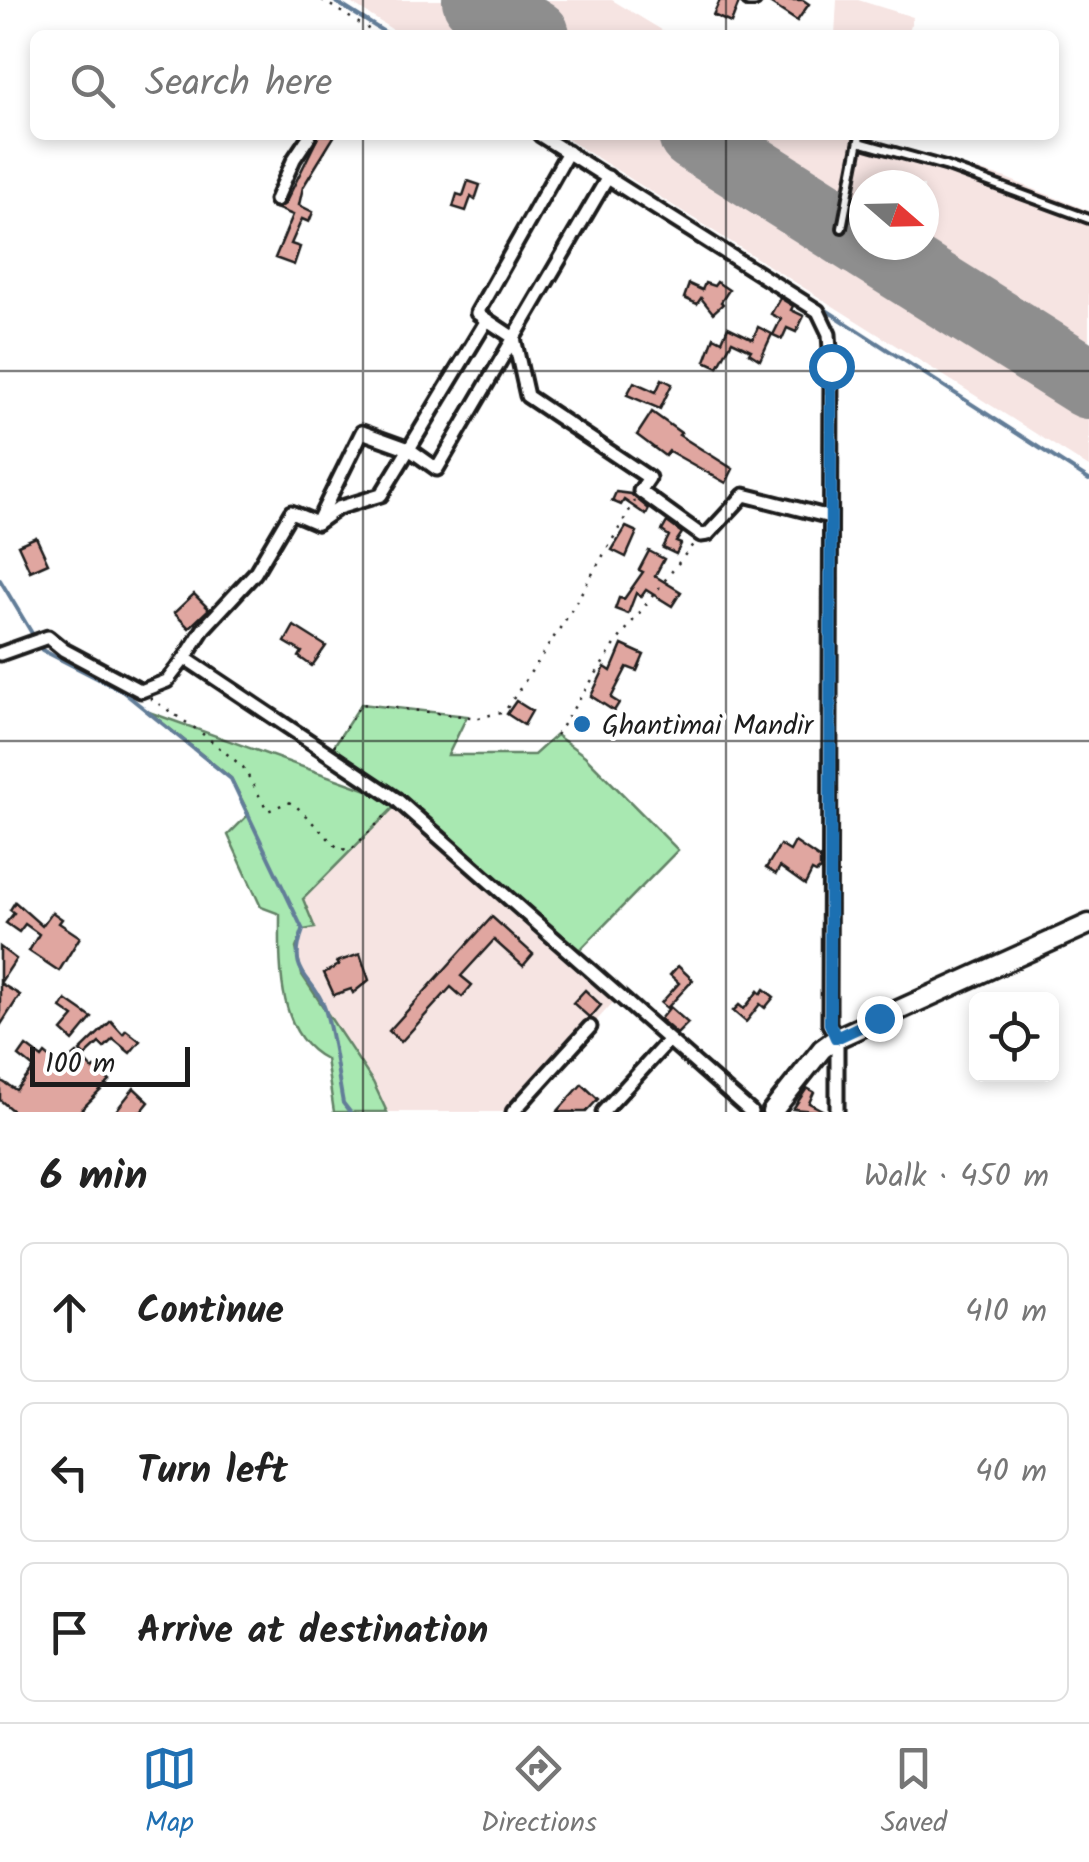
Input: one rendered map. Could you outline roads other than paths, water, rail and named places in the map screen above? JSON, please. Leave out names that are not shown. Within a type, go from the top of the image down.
[{"type":"main road","points":[[772,1112],[822,1049],[836,1038],[1089,924]]},
{"type":"street","points":[[276,200],[307,140]]},
{"type":"street","points":[[548,140],[818,311],[825,320],[831,366],[829,1008],[836,1038],[837,1112]]},
{"type":"street","points":[[568,152],[477,313],[514,338],[527,396],[649,478],[640,491],[701,536],[708,534],[744,494],[830,518]]},
{"type":"street","points":[[316,523],[362,432],[409,449],[437,470],[608,177]]},
{"type":"street","points":[[316,523],[338,508],[381,495],[487,320]]},
{"type":"street","points":[[0,654],[48,637],[64,650],[141,691],[167,682],[204,628],[255,573],[291,512],[316,523]]},
{"type":"street","points":[[185,658],[399,801],[751,1112]]},
{"type":"street","points":[[512,1112],[590,1027]]},
{"type":"street","points":[[604,1112],[668,1040]]},
{"type":"lane","points":[[842,228],[859,140]]},
{"type":"lane","points":[[862,140],[1089,219]]},
{"type":"waterway","points":[[333,0],[381,30]]},
{"type":"waterway","points":[[560,140],[795,290]]},
{"type":"waterway","points":[[820,306],[1089,480]]},
{"type":"waterway","points":[[0,580],[42,650],[122,691],[231,779],[303,930],[300,966],[325,1009],[343,1103],[350,1112]]},
{"type":"place","name":"Ghantimai Mandir","points":[[582,724]]}]
